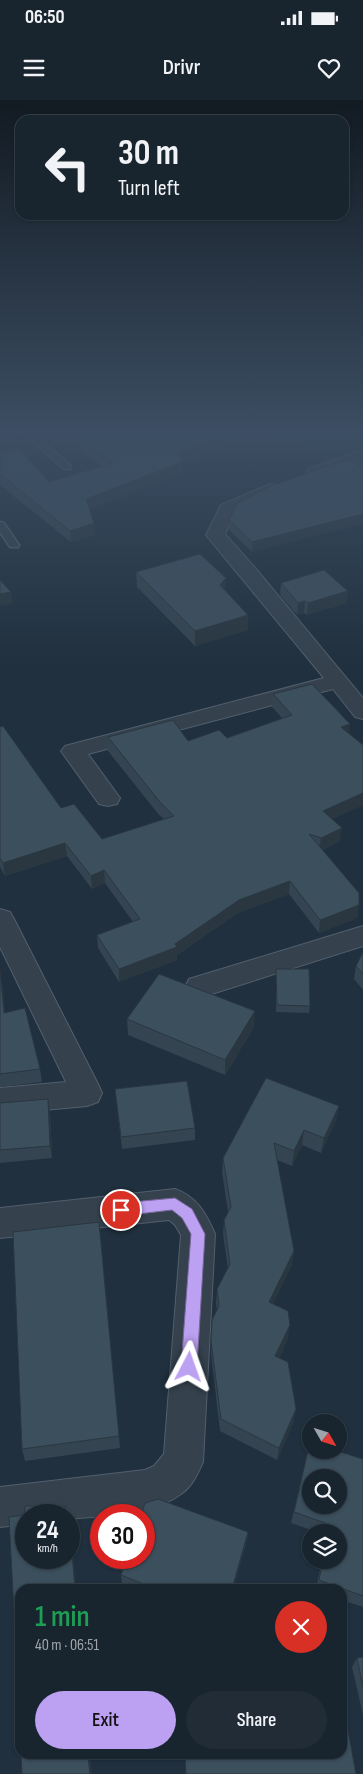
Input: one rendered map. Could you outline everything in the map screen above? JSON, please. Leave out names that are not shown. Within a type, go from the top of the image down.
[{"type":"street","points":[[229,508],[215,535],[249,573],[363,712]]},
{"type":"street","points":[[108,798],[73,751],[337,681]]},
{"type":"street","points":[[0,919],[87,1093],[0,1101]]},
{"type":"street","points":[[199,987],[363,936]]},
{"type":"street","points":[[0,1223],[175,1204],[187,1214],[198,1234],[183,1462],[168,1480],[148,1490],[0,1507]]},
{"type":"lane","points":[[0,525],[14,545]]},
{"type":"building","points":[[42,508],[89,508],[94,523],[70,531]]},
{"type":"building","points":[[235,508],[363,508],[363,514],[252,542],[229,520]]},
{"type":"building","points":[[200,554],[226,578],[220,585],[248,615],[195,631],[136,572]]},
{"type":"building","points":[[324,570],[348,591],[308,603],[305,601],[298,603],[281,583]]},
{"type":"building","points":[[0,580],[11,592],[0,594]]},
{"type":"building","points":[[312,684],[350,724],[341,727],[363,745],[363,793],[323,811],[342,828],[321,838],[309,834],[359,893],[359,905],[320,920],[290,881],[239,900],[175,944],[177,947],[119,969],[97,935],[140,919],[104,870],[91,876],[65,843],[3,863],[0,858],[0,727],[3,726],[61,808],[74,804],[102,839],[174,816],[159,801],[108,737],[173,720],[188,741],[219,730],[227,738],[292,715],[273,694]]},
{"type":"building","points":[[363,952],[363,974],[356,966]]},
{"type":"building","points":[[276,969],[309,969],[310,1006],[277,1005]]},
{"type":"building","points":[[0,970],[4,1013],[25,1008],[40,1069],[0,1074]]},
{"type":"building","points":[[159,974],[255,1011],[225,1060],[127,1019]]},
{"type":"building","points":[[266,1078],[339,1106],[324,1138],[304,1130],[294,1151],[274,1143],[294,1251],[269,1302],[288,1311],[290,1325],[275,1356],[288,1362],[296,1409],[279,1448],[221,1419],[211,1341],[212,1320],[219,1306],[217,1289],[230,1264],[224,1220],[231,1207],[223,1158]]},
{"type":"building","points":[[187,1081],[195,1128],[121,1137],[115,1089]]},
{"type":"building","points":[[48,1099],[50,1146],[0,1150],[0,1103]]},
{"type":"building","points":[[99,1222],[119,1436],[22,1449],[13,1232]]},
{"type":"building","points":[[348,1454],[363,1459],[363,1596],[347,1590],[347,1584],[330,1584],[319,1580],[321,1569],[347,1569],[347,1524],[328,1524],[294,1512],[302,1477],[302,1514],[347,1514],[347,1469],[304,1469],[306,1459],[348,1459]]},
{"type":"building","points":[[158,1499],[248,1532],[233,1584],[144,1584],[121,1575],[123,1569],[155,1569],[155,1504],[145,1504]]},
{"type":"building","points":[[15,1516],[15,1569],[73,1569],[75,1584],[15,1584],[15,1632],[9,1517]]},
{"type":"building","points":[[363,1657],[363,1687],[357,1658]]},
{"type":"building","points":[[347,1724],[356,1774],[186,1774],[185,1759],[347,1759]]},
{"type":"building","points":[[21,1759],[88,1759],[90,1774],[22,1774]]},
{"type":"route","points":[[121,1210],[175,1204],[187,1214],[198,1234],[189,1367]]}]
